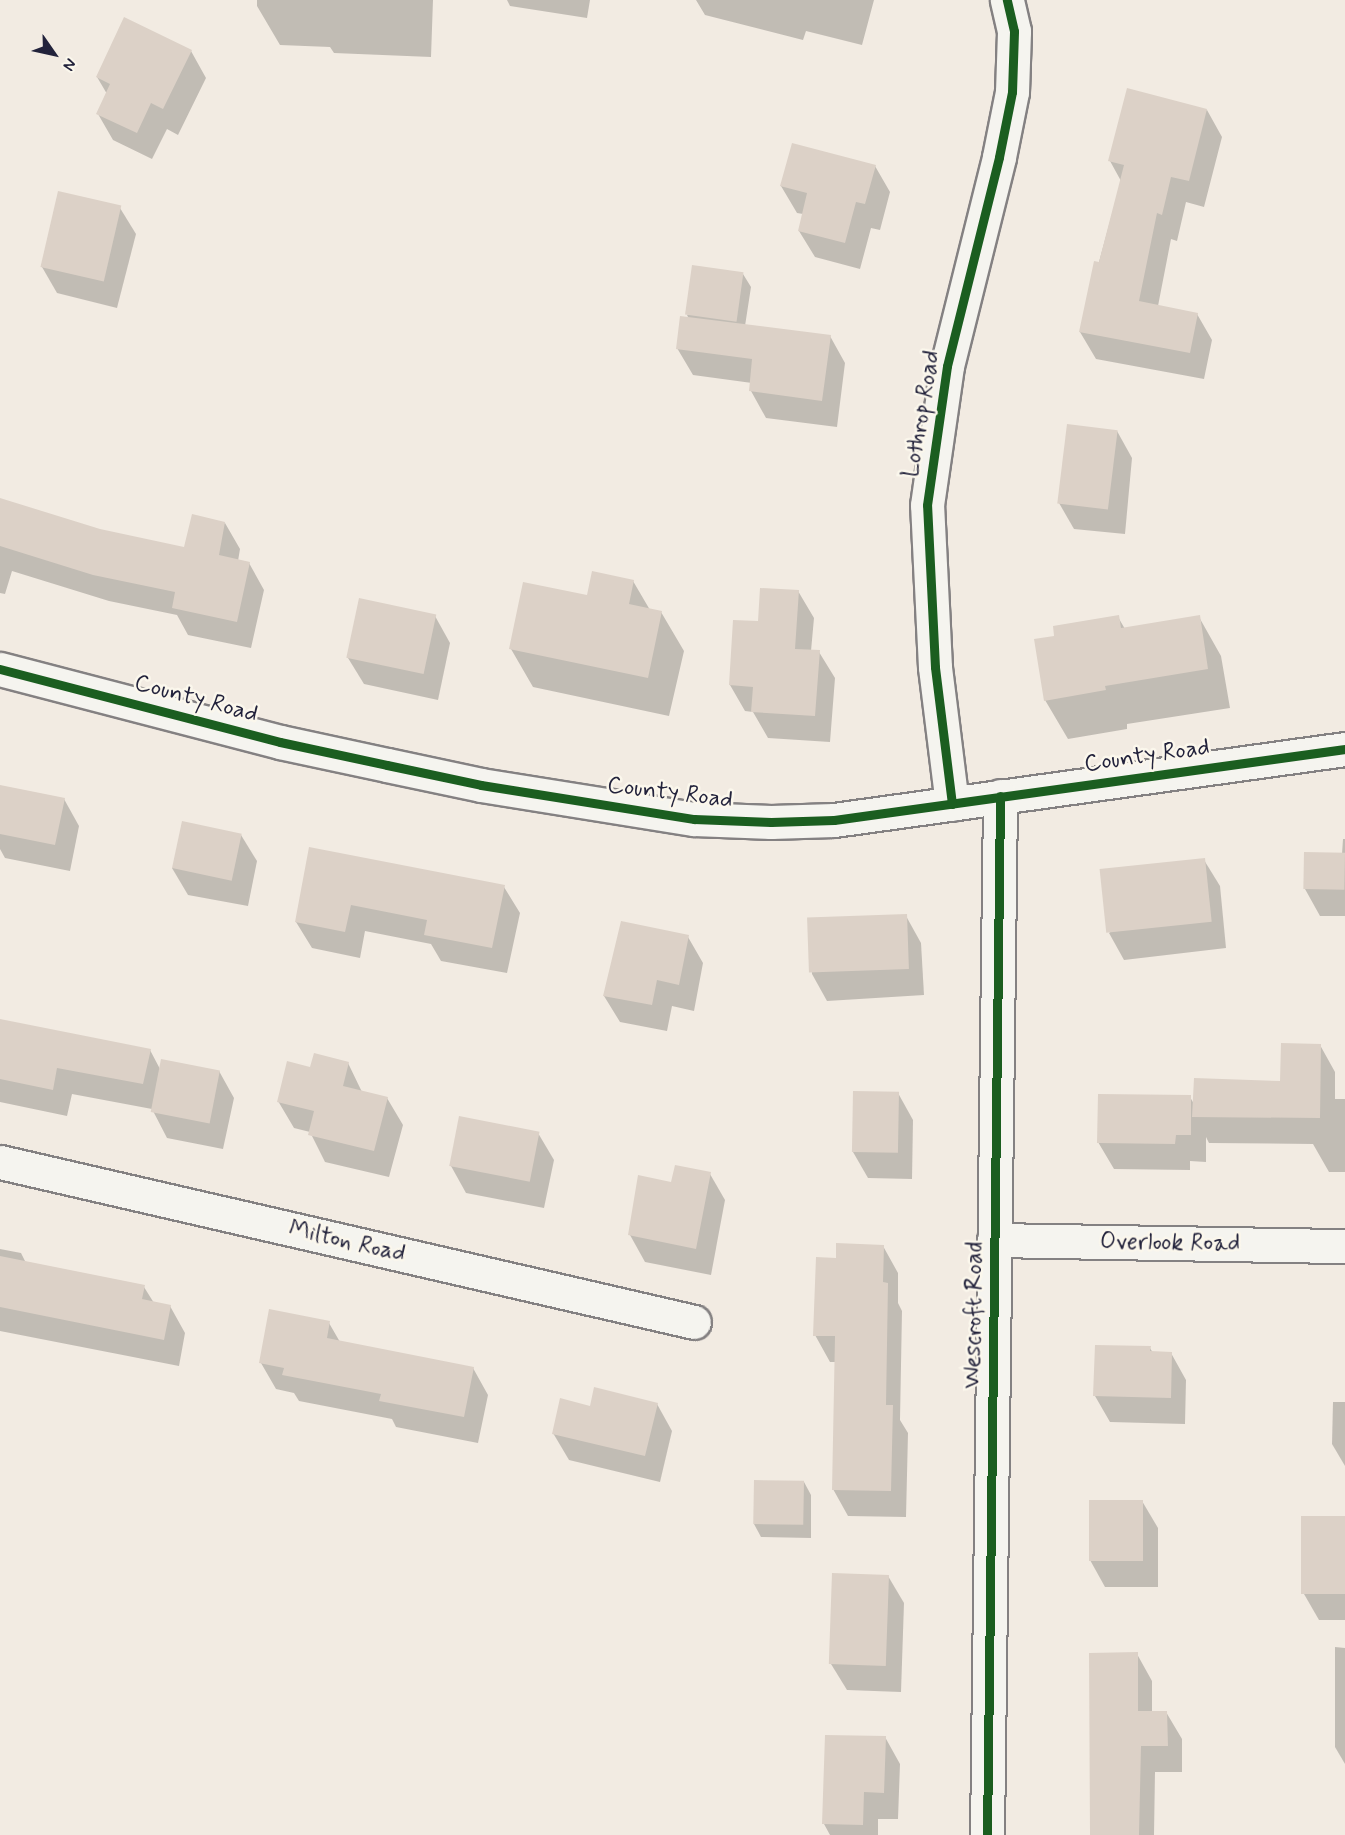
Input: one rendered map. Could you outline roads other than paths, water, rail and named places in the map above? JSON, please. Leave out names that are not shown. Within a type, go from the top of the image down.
[{"type":"street","name":"Lothrop Road","points":[[952,804],[935,667],[927,505],[947,366],[999,157],[1012,92],[1014,31],[1007,0]]},
{"type":"street","name":"County Road","points":[[0,669],[280,742],[376,763],[481,784],[683,818],[771,822],[834,820],[1345,749]]},
{"type":"street","name":"Wescroft Road","points":[[987,1835],[1000,796]]},
{"type":"street","name":"Milton Road","points":[[0,1162],[694,1322]]},
{"type":"street","name":"Overlook Road","points":[[994,1240],[1345,1246]]}]
